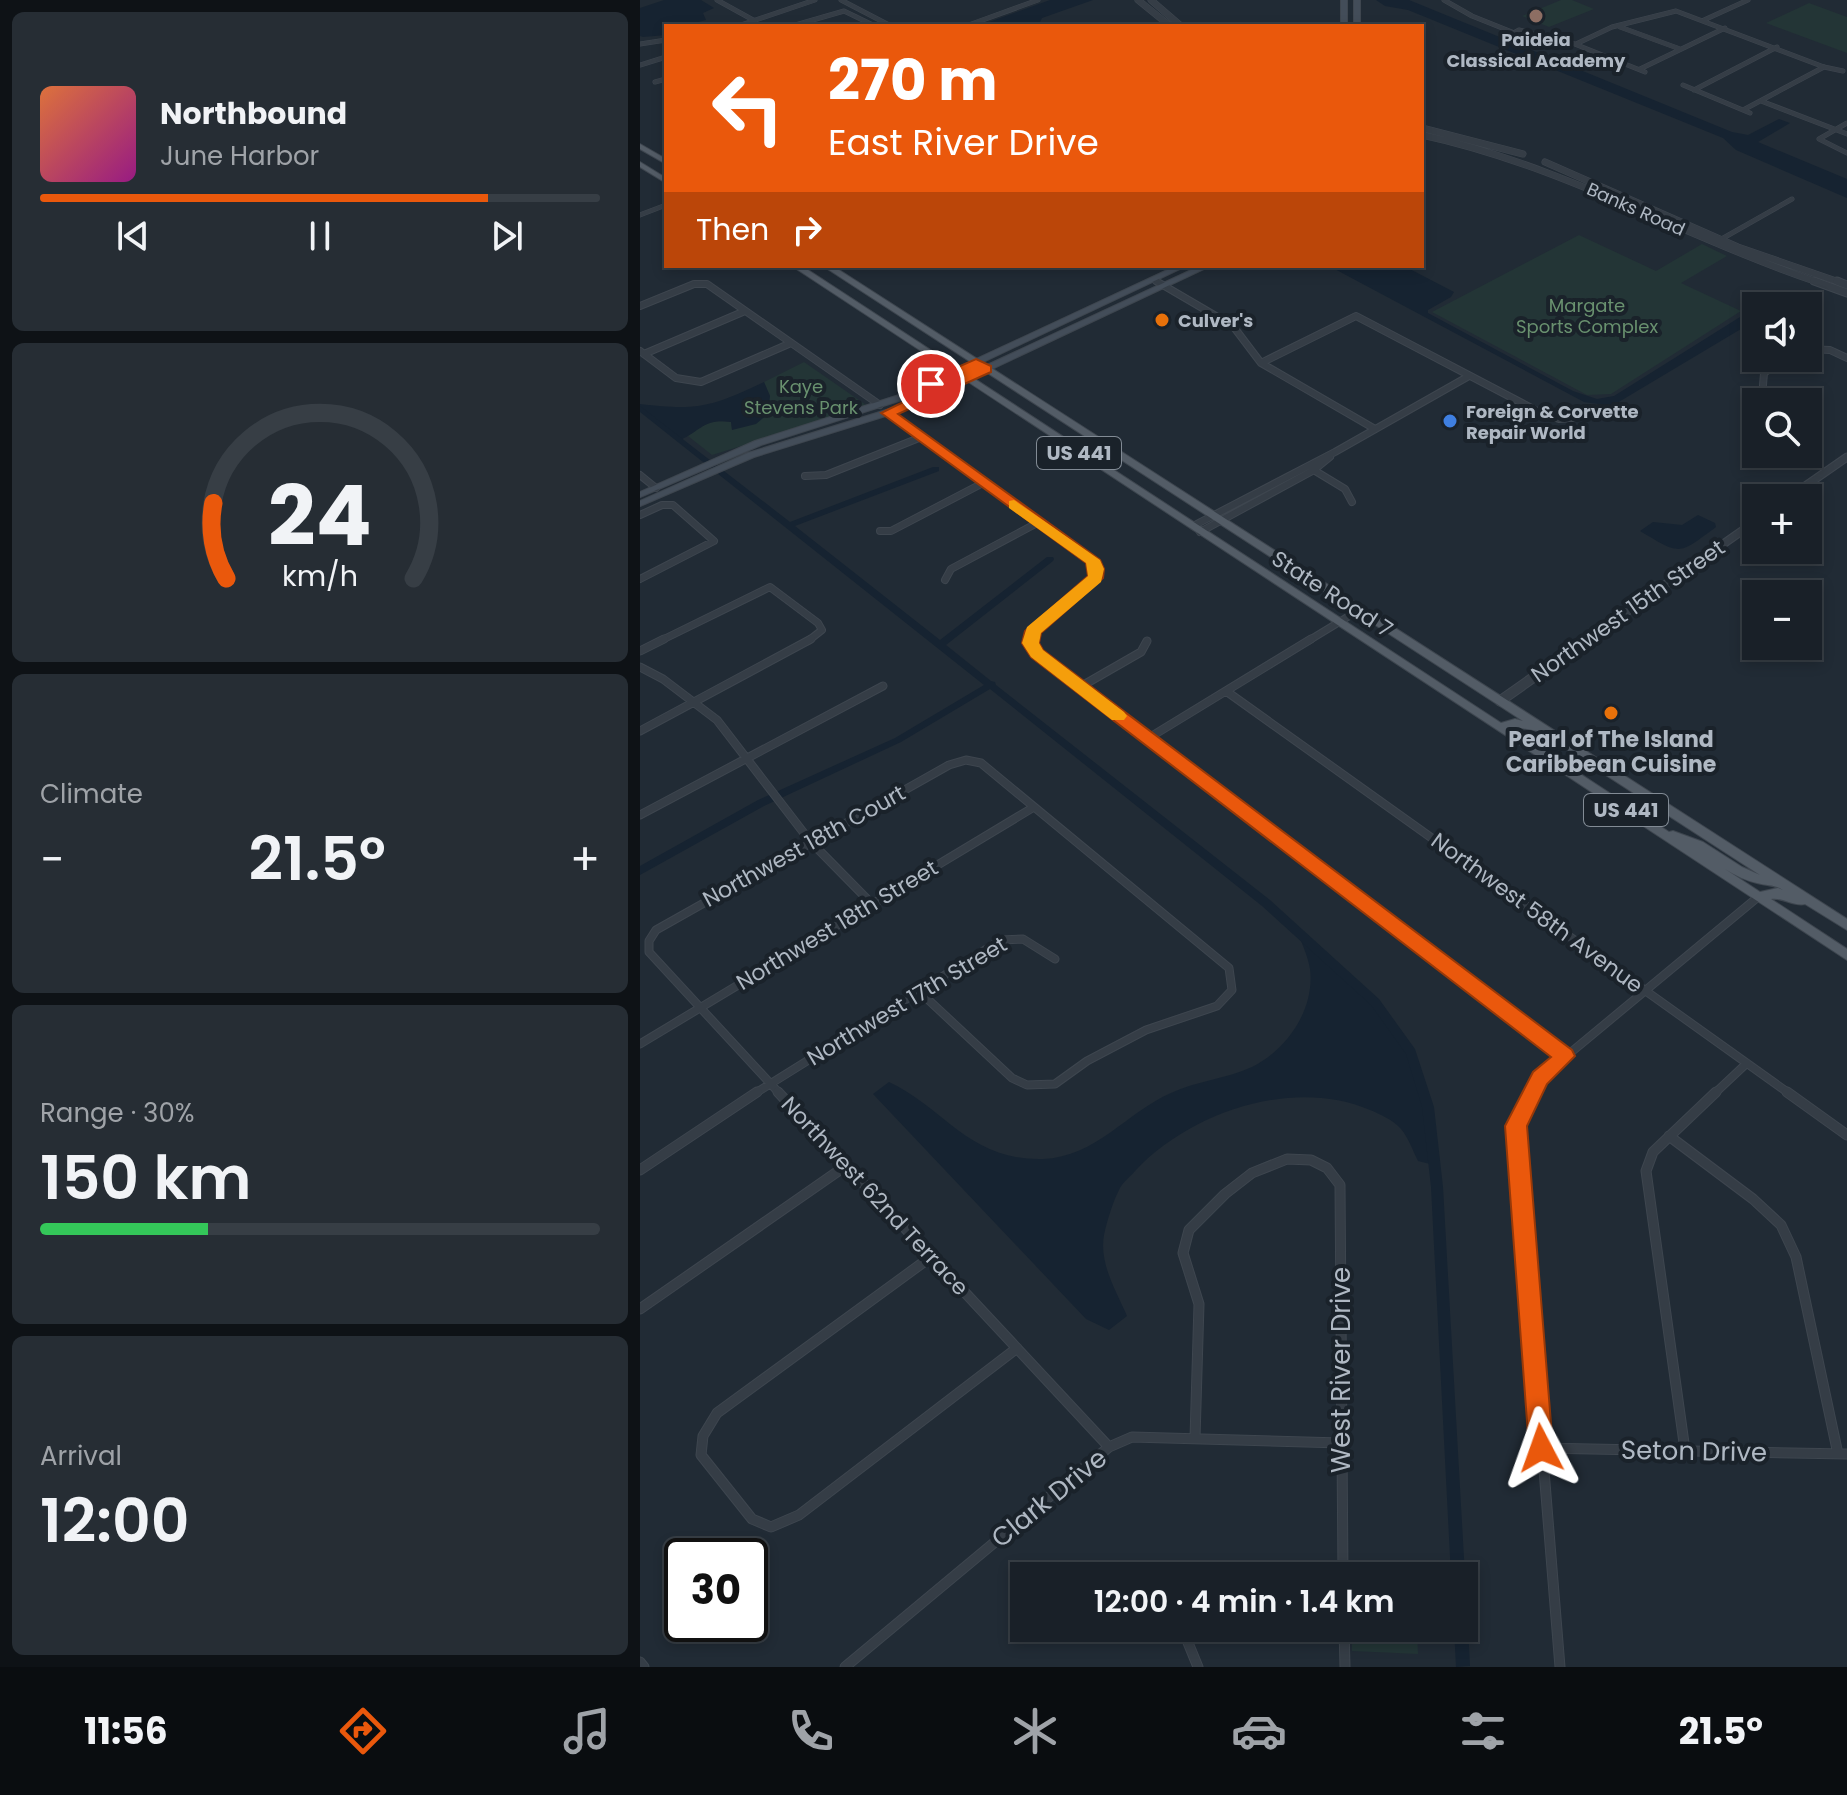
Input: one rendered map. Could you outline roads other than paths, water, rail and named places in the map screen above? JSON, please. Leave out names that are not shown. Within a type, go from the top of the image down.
[{"type":"main road","points":[[1344,0],[1344,24]]},
{"type":"main road","points":[[1357,0],[1357,24]]},
{"type":"main road","points":[[640,146],[664,161]]},
{"type":"main road","points":[[640,164],[664,180]]},
{"type":"main road","name":"State Road 7","points":[[799,268],[1847,955]]},
{"type":"main road","name":"State Road 7","points":[[830,268],[1847,925]]},
{"type":"main road","points":[[723,462],[888,413],[962,375],[976,363],[1178,268]]},
{"type":"main road","points":[[640,504],[703,471],[795,431],[986,369],[1202,268]]},
{"type":"main road","points":[[1070,446],[1114,452]]},
{"type":"main road","points":[[640,495],[703,471]]},
{"type":"main road","points":[[1452,696],[1479,704],[1500,701]]},
{"type":"main road","points":[[1499,727],[1515,723],[1543,730]]},
{"type":"main road","points":[[1648,825],[1698,845],[1747,877],[1777,880]]},
{"type":"main road","points":[[1758,897],[1778,893],[1819,907]]},
{"type":"street","points":[[717,0],[755,21]]},
{"type":"street","points":[[745,24],[815,0]]},
{"type":"street","points":[[841,0],[887,24]]},
{"type":"street","points":[[972,24],[1038,0]]},
{"type":"street","points":[[1138,0],[1168,24]]},
{"type":"street","points":[[1151,0],[1179,24]]},
{"type":"street","points":[[1444,0],[1472,16],[1512,32],[1522,30],[1530,34],[1552,35],[1642,70],[1725,28]]},
{"type":"street","points":[[1704,20],[1748,0]]},
{"type":"street","points":[[798,24],[838,11],[849,12],[871,24]]},
{"type":"street","points":[[1576,44],[1618,26],[1676,11],[1824,67],[1843,71]]},
{"type":"street","points":[[1618,26],[1680,49]]},
{"type":"street","points":[[640,44],[664,40]]},
{"type":"street","points":[[1694,90],[1777,47]]},
{"type":"street","points":[[640,63],[664,54]]},
{"type":"street","points":[[1683,85],[1747,111],[1824,67]]},
{"type":"street","points":[[655,82],[664,80]]},
{"type":"street","points":[[1761,101],[1847,134]]},
{"type":"street","points":[[1847,123],[1819,139],[1847,153]]},
{"type":"street","points":[[1424,129],[1525,155]]},
{"type":"street","name":"Banks Road","points":[[1424,135],[1484,148],[1532,164],[1847,293]]},
{"type":"street","name":"Banks Road","points":[[1539,160],[1717,241],[1847,285]]},
{"type":"street","points":[[1717,241],[1792,199]]},
{"type":"street","points":[[640,217],[664,208]]},
{"type":"street","points":[[1154,280],[1233,326],[1241,335],[1248,353],[1261,363],[1375,429]]},
{"type":"street","points":[[640,306],[701,283],[880,405]]},
{"type":"street","points":[[642,353],[745,311]]},
{"type":"street","points":[[1261,363],[1356,316],[1541,413],[1559,419],[1573,418]]},
{"type":"street","points":[[642,353],[680,381],[690,384],[791,343]]},
{"type":"street","points":[[1822,350],[1847,358]]},
{"type":"street","points":[[1763,385],[1766,372]]},
{"type":"street","points":[[1216,519],[1305,465],[1335,452],[1469,376]]},
{"type":"street","points":[[888,413],[1092,560],[1096,569],[1095,578],[1033,631],[1030,643],[1036,653],[1565,1056]]},
{"type":"street","points":[[805,476],[826,475],[919,438]]},
{"type":"street","points":[[1196,529],[1314,470],[1335,452]]},
{"type":"street","points":[[1808,484],[1847,457]]},
{"type":"street","points":[[1305,465],[1345,489],[1352,502]]},
{"type":"street","points":[[640,475],[656,488]]},
{"type":"street","points":[[640,485],[648,481]]},
{"type":"street","points":[[880,531],[891,531],[983,483]]},
{"type":"street","points":[[640,515],[662,505],[673,505],[714,541],[640,579]]},
{"type":"street","points":[[945,580],[951,569],[1039,522]]},
{"type":"street","name":"Northwest 15th Street","points":[[1500,701],[1742,531]]},
{"type":"street","points":[[640,651],[770,587],[778,590],[822,630],[815,637],[640,731]]},
{"type":"street","points":[[1147,739],[1359,610]]},
{"type":"street","points":[[1080,687],[1141,652],[1147,641]]},
{"type":"street","points":[[640,667],[695,701],[717,720],[810,841],[871,903]]},
{"type":"street","points":[[640,815],[883,686]]},
{"type":"street","name":"Northwest 58th Avenue","points":[[1226,691],[1847,1135]]},
{"type":"street","name":"Northwest 18th Court","points":[[649,941],[656,930],[949,765],[966,760],[981,763],[1034,807]]},
{"type":"street","points":[[920,992],[1012,1078],[1035,1086],[1055,1084],[1087,1061],[1146,1030],[1217,1006],[1232,990],[1229,968],[1034,807]]},
{"type":"street","name":"Northwest 18th Street","points":[[640,1044],[1034,807]]},
{"type":"street","points":[[1560,1667],[1516,1126],[1540,1078],[1758,897]]},
{"type":"street","name":"Northwest 17th Street","points":[[640,1170],[771,1083],[1009,936],[1027,938],[1055,959]]},
{"type":"street","name":"Northwest 62nd Terrace","points":[[649,941],[649,952],[1109,1447]]},
{"type":"street","points":[[1685,1450],[1646,1171],[1653,1152],[1747,1063]]},
{"type":"street","points":[[1669,1136],[1753,1199],[1781,1225],[1796,1257],[1842,1454]]},
{"type":"street","name":"West River Drive","points":[[1195,1438],[1199,1304],[1183,1253],[1189,1230],[1225,1194],[1252,1173],[1287,1159],[1311,1160],[1327,1168],[1340,1185],[1343,1562]]},
{"type":"street","points":[[640,1309],[847,1165]]},
{"type":"street","points":[[932,1256],[717,1413],[703,1436],[701,1455],[752,1519],[771,1527],[799,1515],[1017,1348]]},
{"type":"street","name":"Clark Drive","points":[[845,1667],[1109,1447],[1132,1437],[1341,1443]]},
{"type":"street","name":"Seton Drive","points":[[1541,1448],[1842,1454]]},
{"type":"street","points":[[1188,1642],[1198,1667]]},
{"type":"street","points":[[1344,1642],[1345,1667]]},
{"type":"street","points":[[640,1662],[644,1667]]},
{"type":"water","points":[[664,0],[701,0],[714,8],[703,13],[706,20],[691,24],[664,24],[664,35],[643,37],[640,36],[640,8]]},
{"type":"water","points":[[1050,0],[1093,0],[1042,18],[1039,24],[984,24]]},
{"type":"water","points":[[1376,0],[1409,0],[1732,132],[1748,135],[1779,119],[1790,123],[1758,142],[1847,179],[1847,198],[1736,150],[1723,138],[1408,10],[1385,6]]},
{"type":"water","points":[[1333,268],[1408,268],[1454,292],[1428,313],[1573,391],[1597,399],[1614,396],[1742,316],[1742,328],[1612,406],[1584,402]]},
{"type":"water","points":[[764,382],[770,396],[768,414],[756,424],[732,430],[731,422],[715,422],[680,440],[640,408],[640,404],[676,407],[704,405]]},
{"type":"water","points":[[1698,515],[1715,523],[1716,527],[1680,549],[1664,545],[1640,531],[1653,522],[1682,525]]},
{"type":"water","points":[[1296,929],[1372,1000],[1409,1051],[1424,1092],[1434,1165],[1418,1161],[1404,1132],[1390,1120],[1340,1101],[1309,1097],[1277,1099],[1214,1117],[1159,1149],[1121,1186],[1103,1246],[1110,1277],[1127,1316],[1109,1330],[1086,1319],[873,1094],[889,1082],[977,1142],[1017,1157],[1043,1159],[1079,1151],[1155,1101],[1252,1067],[1277,1050],[1296,1027],[1308,999],[1310,969]]},
{"type":"waterway","points":[[640,408],[789,526]]},
{"type":"waterway","points":[[789,526],[936,469]]},
{"type":"waterway","points":[[789,526],[990,685]]},
{"type":"waterway","points":[[940,645],[1050,559]]},
{"type":"waterway","points":[[640,871],[761,803],[898,740],[990,685]]},
{"type":"waterway","points":[[990,685],[1266,903],[1375,1002],[1411,1052],[1428,1107],[1437,1187],[1457,1562]]},
{"type":"waterway","points":[[1462,1642],[1463,1666]]},
{"type":"place","name":"Paideia Classical Academy","points":[[1536,16]]},
{"type":"place","name":"Culver's","points":[[1162,320]]},
{"type":"place","name":"Foreign & Corvette Repair World","points":[[1450,421]]},
{"type":"place","name":"Pearl of The Island Caribbean Cuisine","points":[[1611,713]]},
{"type":"park label","name":"Margate Sports Complex","points":[[1587,315]]},
{"type":"park label","name":"Kaye Stevens Park","points":[[801,396]]}]
